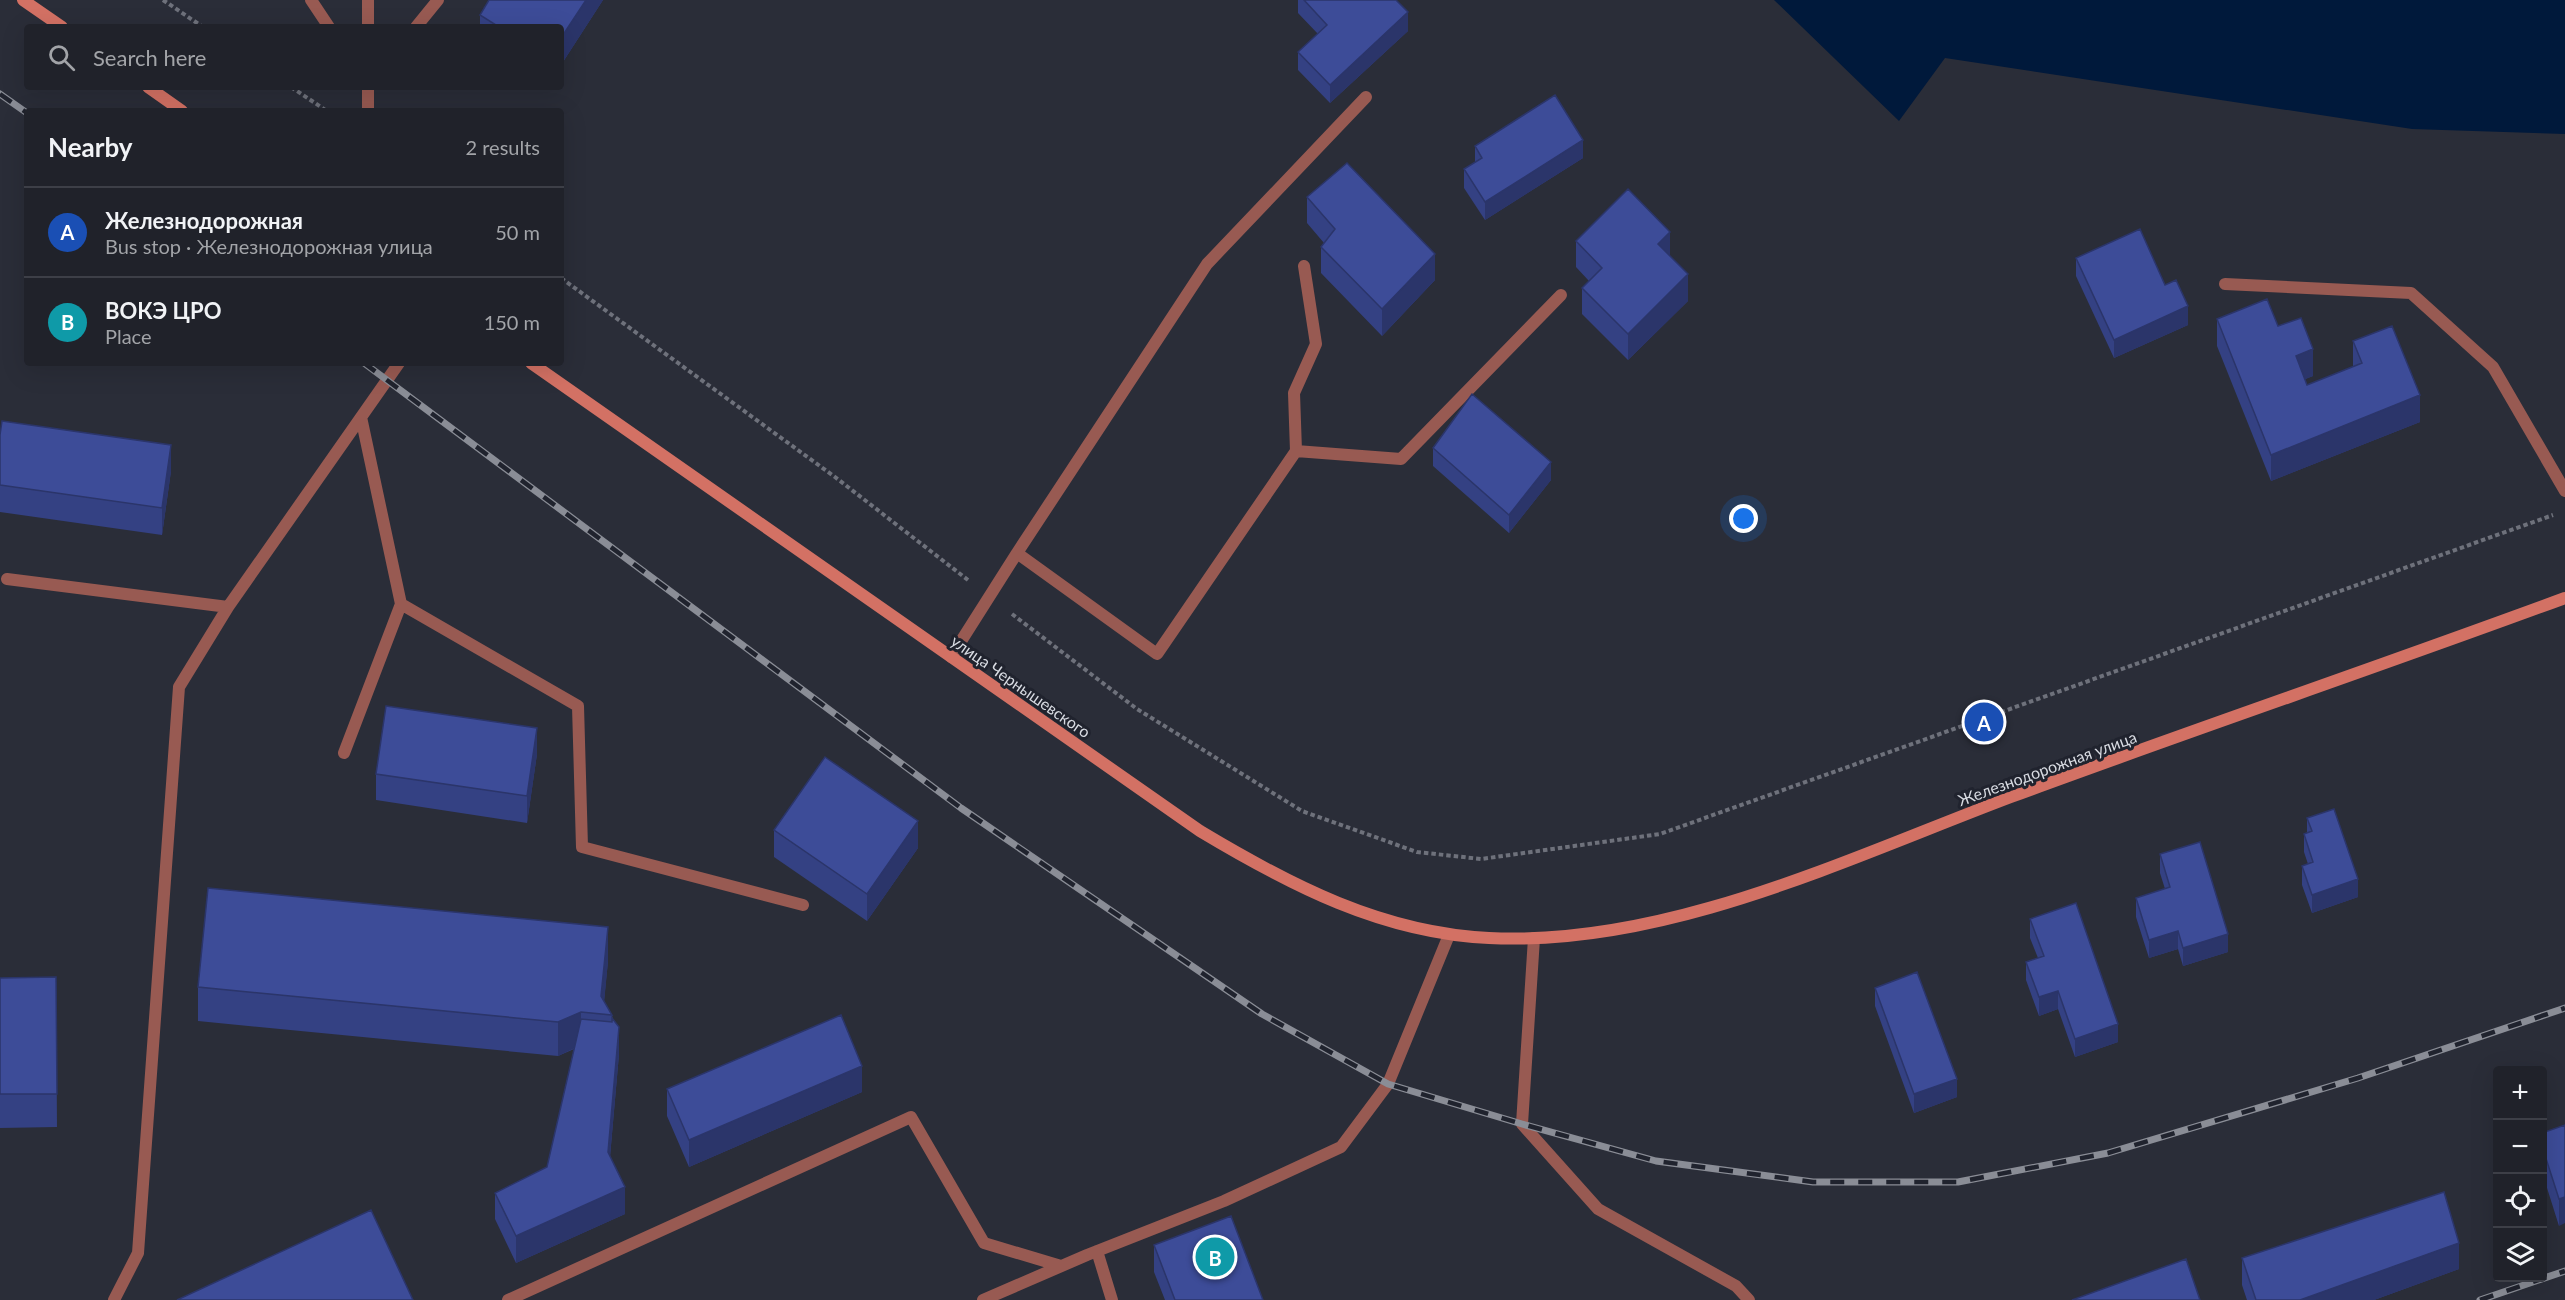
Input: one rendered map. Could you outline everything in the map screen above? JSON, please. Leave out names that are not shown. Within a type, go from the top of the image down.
[{"type":"main road","points":[[23,0],[58,24]]},
{"type":"main road","points":[[152,90],[178,108]]},
{"type":"main road","name":"улица Чернышевского","points":[[535,366],[1200,831],[1267,871],[1338,904],[1386,921],[1449,935],[1534,938]]},
{"type":"main road","name":"Железнодорожная улица","points":[[1534,938],[1623,927],[1699,910],[1802,878],[2011,798],[2565,598]]},
{"type":"lane","points":[[311,0],[327,24]]},
{"type":"lane","points":[[368,0],[368,24]]},
{"type":"lane","points":[[418,24],[438,0]]},
{"type":"lane","points":[[368,90],[368,108]]},
{"type":"lane","points":[[951,657],[1207,264],[1366,97]]},
{"type":"lane","points":[[1017,553],[1157,654],[1296,451],[1294,393],[1316,344],[1304,266]]},
{"type":"lane","points":[[2224,284],[2411,293],[2493,367],[2565,491]]},
{"type":"lane","points":[[1296,451],[1401,459],[1561,295]]},
{"type":"lane","points":[[114,1300],[138,1253],[179,687],[228,607],[397,366]]},
{"type":"lane","points":[[344,753],[401,604],[361,417]]},
{"type":"lane","points":[[7,579],[228,607]]},
{"type":"lane","points":[[401,604],[578,706],[582,847],[803,904]]},
{"type":"lane","points":[[983,1300],[1060,1266],[1224,1201],[1341,1148],[1388,1084],[1449,935]]},
{"type":"lane","points":[[1534,938],[1522,1124],[1598,1209],[1736,1286],[1749,1300]]},
{"type":"lane","points":[[508,1300],[912,1117],[984,1243],[1060,1266]]},
{"type":"lane","points":[[1097,1251],[1112,1300]]},
{"type":"path","points":[[163,0],[199,24]]},
{"type":"path","points":[[296,90],[322,108]]},
{"type":"path","points":[[564,280],[835,477],[1137,709],[1302,811],[1417,852],[1481,859],[1660,834],[2554,514]]},
{"type":"water","points":[[1774,0],[2565,0],[2565,134],[2412,129],[1945,58],[1899,121]]},
{"type":"building","points":[[489,0],[586,0],[564,33],[564,24],[494,24],[480,15]]},
{"type":"building","points":[[1304,0],[1396,0],[1408,12],[1330,85],[1298,52],[1327,25]]},
{"type":"building","points":[[1555,95],[1583,140],[1485,202],[1464,169],[1482,158],[1475,146]]},
{"type":"building","points":[[1347,163],[1435,254],[1382,309],[1321,247],[1335,229],[1307,197]]},
{"type":"building","points":[[1628,189],[1670,232],[1658,244],[1688,274],[1628,334],[1582,288],[1602,268],[1576,241]]},
{"type":"building","points":[[2140,229],[2165,285],[2176,280],[2188,306],[2114,340],[2076,258]]},
{"type":"building","points":[[2267,299],[2278,326],[2301,318],[2313,349],[2296,356],[2307,385],[2362,363],[2353,341],[2392,326],[2420,395],[2271,455],[2217,319]]},
{"type":"building","points":[[1472,394],[1551,462],[1509,515],[1433,448]]},
{"type":"building","points":[[2,421],[171,445],[162,508],[0,485]]},
{"type":"building","points":[[386,706],[537,728],[527,796],[376,774]]},
{"type":"building","points":[[825,757],[918,821],[867,894],[774,830]]},
{"type":"building","points":[[2334,809],[2358,879],[2312,895],[2302,866],[2313,862],[2304,834],[2312,831],[2307,818]]},
{"type":"building","points":[[2200,842],[2228,934],[2183,948],[2178,931],[2149,940],[2136,898],[2170,887],[2160,854]]},
{"type":"building","points":[[208,888],[608,927],[601,996],[612,1015],[581,1012],[558,1022],[198,987]]},
{"type":"building","points":[[2076,903],[2118,1024],[2075,1039],[2058,991],[2039,997],[2026,962],[2044,956],[2030,919]]},
{"type":"building","points":[[1917,972],[1957,1079],[1914,1094],[1875,988]]},
{"type":"building","points":[[56,977],[57,1094],[0,1094],[0,978]]},
{"type":"building","points":[[841,1015],[862,1066],[689,1140],[667,1089]]},
{"type":"building","points":[[612,1018],[619,1027],[608,1152],[625,1187],[516,1236],[495,1193],[547,1167],[581,1019],[612,1022]]},
{"type":"building","points":[[2565,1125],[2565,1197],[2559,1199],[2547,1162],[2547,1131]]},
{"type":"building","points":[[2444,1192],[2459,1243],[2300,1300],[2256,1300],[2242,1258]]},
{"type":"building","points":[[371,1210],[413,1300],[177,1300]]},
{"type":"building","points":[[1231,1216],[1263,1300],[1175,1300],[1154,1245]]},
{"type":"building","points":[[2186,1259],[2200,1300],[2072,1300]]},
{"type":"railway","points":[[0,94],[24,111]]},
{"type":"railway","points":[[368,366],[961,808],[1262,1014],[1388,1084],[1522,1124],[1656,1161],[1813,1182],[1958,1182],[2108,1153],[2358,1078],[2565,1008]]},
{"type":"railway","points":[[2480,1300],[2565,1271]]},
{"type":"place","name":"Железнодорожная","points":[[1984,722]]},
{"type":"place","name":"ВОКЭ ЦРО","points":[[1215,1257]]}]
